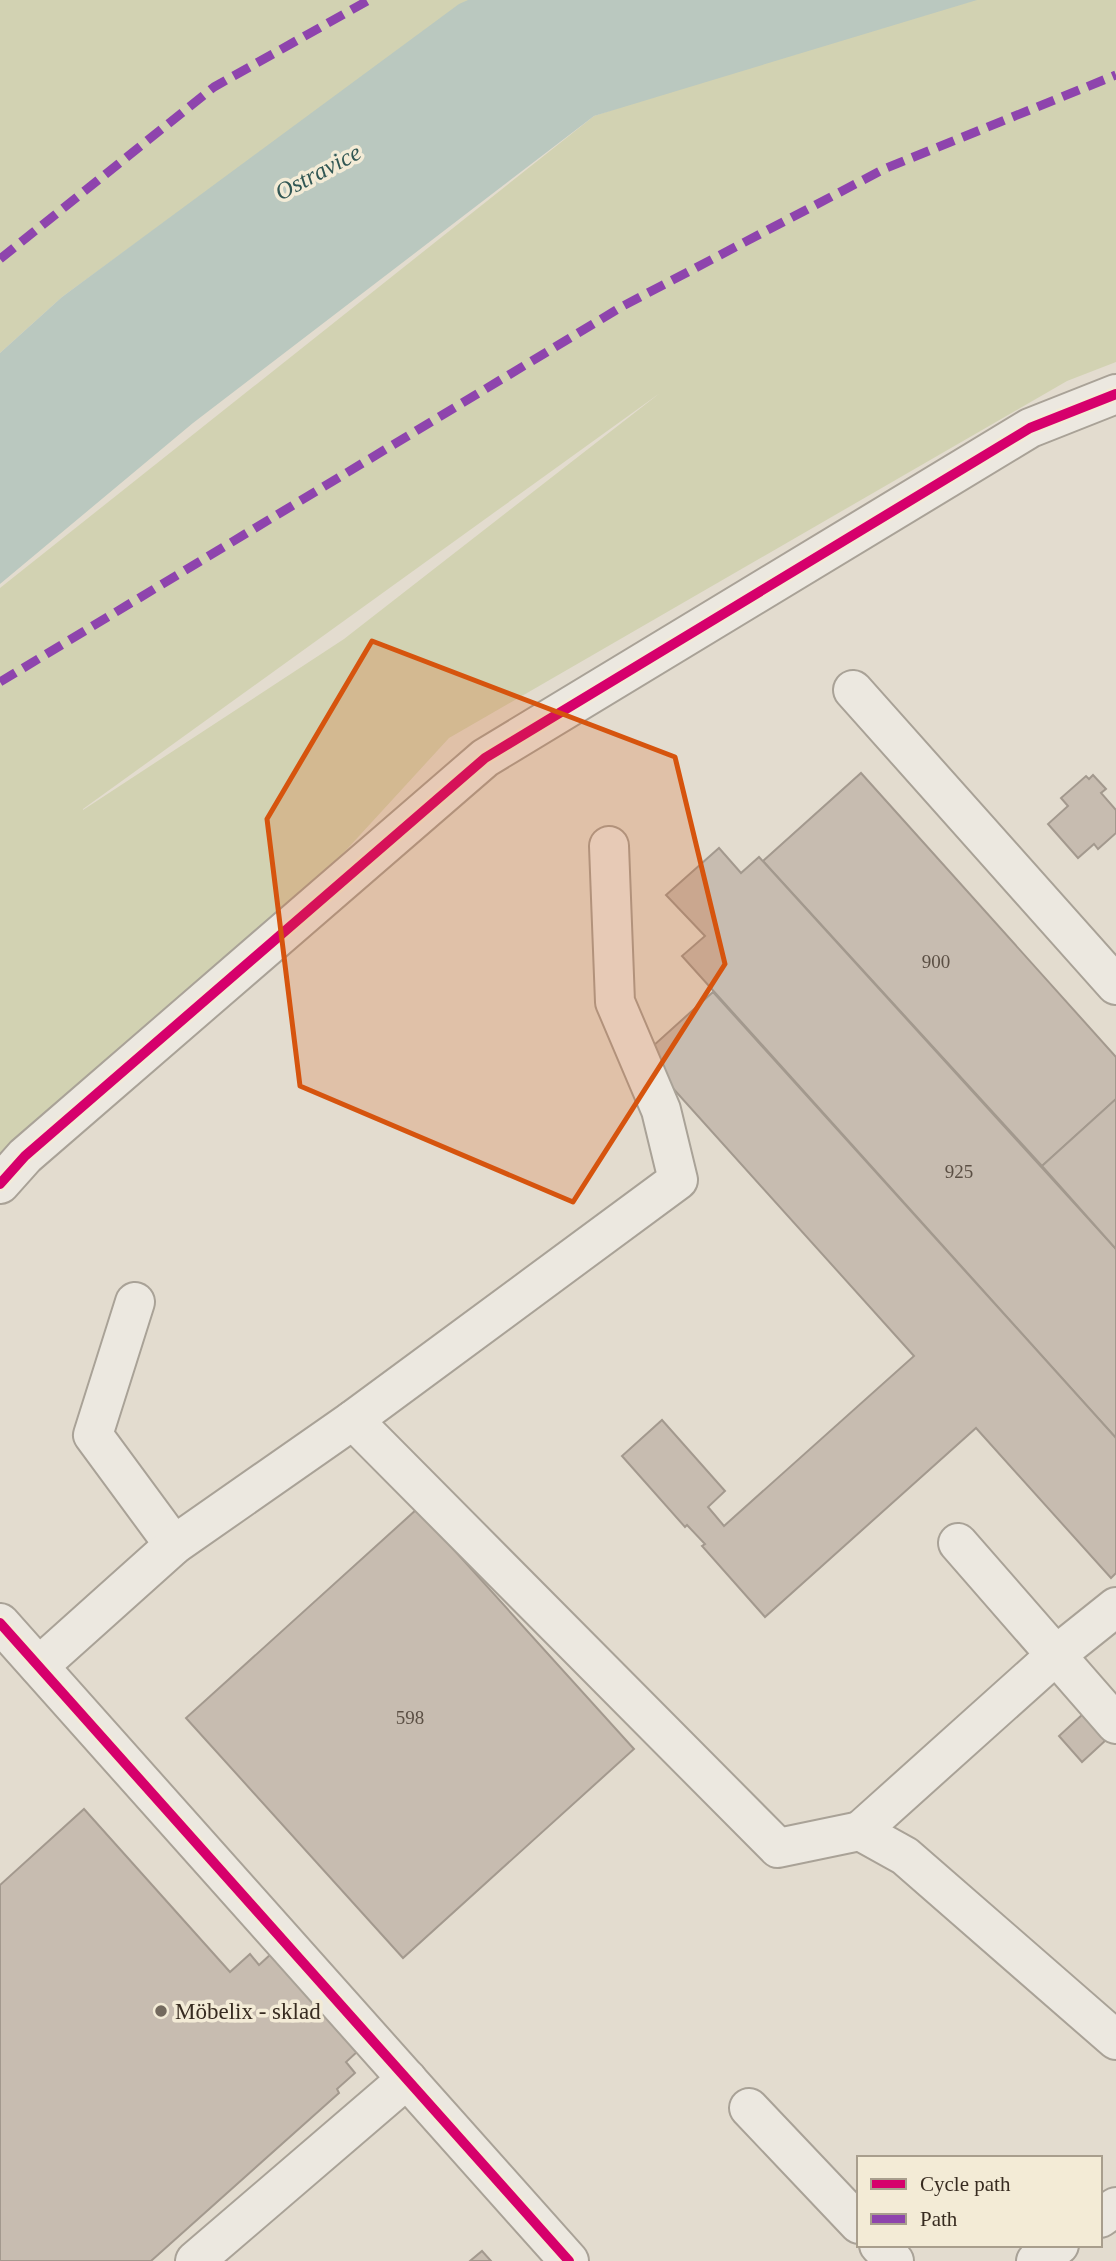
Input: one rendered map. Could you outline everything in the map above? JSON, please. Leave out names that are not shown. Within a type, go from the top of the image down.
[{"type":"street","points":[[0,1184],[24,1156],[485,758],[1030,428],[1116,394]]},
{"type":"street","points":[[853,690],[1116,985]]},
{"type":"street","points":[[38,1666],[174,1545],[353,1420],[678,1180],[661,1110],[615,1002],[608,846]]},
{"type":"street","points":[[135,1302],[93,1435],[174,1545]]},
{"type":"street","points":[[353,1420],[778,1848],[860,1831],[1116,1606]]},
{"type":"street","points":[[958,1543],[1116,1724]]},
{"type":"street","points":[[0,1623],[569,2261]]},
{"type":"street","points":[[860,1831],[905,1856],[1116,2040]]},
{"type":"street","points":[[195,2261],[407,2079]]},
{"type":"street","points":[[749,2108],[857,2222]]},
{"type":"street","points":[[881,2247],[894,2261]]},
{"type":"street","points":[[1035,2261],[1056,2247]]},
{"type":"highlighted area","points":[[372,641],[675,757],[725,964],[573,1202],[300,1086],[267,819]]},
{"type":"green space","points":[[0,0],[469,0],[62,297],[0,353]]},
{"type":"green space","points":[[943,0],[1116,0],[1116,362],[1067,381],[449,738],[227,980],[0,1184],[0,588],[594,116]],"holes":[[[660,393],[344,639],[83,810]]]},
{"type":"water","name":"Ostravice","points":[[468,0],[977,0],[594,116],[193,423],[0,584],[0,353],[62,297]]},
{"type":"building","points":[[861,773],[1116,1057],[1116,1099],[1042,1166],[763,861]]},
{"type":"building","points":[[1093,775],[1106,789],[1101,793],[1116,810],[1116,833],[1098,849],[1094,844],[1078,858],[1048,824],[1068,806],[1061,798],[1086,776],[1089,779]]},
{"type":"building","points":[[719,848],[741,873],[759,857],[1116,1249],[1116,1438],[682,956],[705,936],[666,895]]},
{"type":"building","points":[[713,992],[1116,1438],[1116,1573],[1111,1578],[976,1428],[765,1617],[702,1546],[705,1544],[687,1525],[685,1527],[622,1456],[662,1420],[725,1491],[708,1507],[724,1526],[914,1356],[643,1055]]},
{"type":"building","points":[[1116,1099],[1116,1249],[1042,1166]]},
{"type":"building","points":[[417,1509],[634,1749],[403,1958],[186,1718]]},
{"type":"building","points":[[1083,1714],[1106,1740],[1082,1762],[1059,1736]]},
{"type":"building","name":"Möbelix - sklad","points":[[84,1809],[230,1972],[250,1954],[259,1965],[271,1954],[358,2051],[346,2062],[355,2073],[337,2089],[339,2093],[151,2261],[0,2261],[0,1885]]},
{"type":"building","points":[[482,2251],[491,2261],[470,2261]]},
{"type":"marked path","points":[[0,259],[214,87],[369,0]]},
{"type":"marked path","points":[[0,682],[623,306],[884,169],[1116,75]]},
{"type":"cycle path","points":[[0,1184],[25,1156],[485,758],[1030,428],[1116,394]]},
{"type":"cycle path","points":[[0,1623],[569,2261]]},
{"type":"place","name":"Möbelix - sklad","points":[[161,2011]]}]
